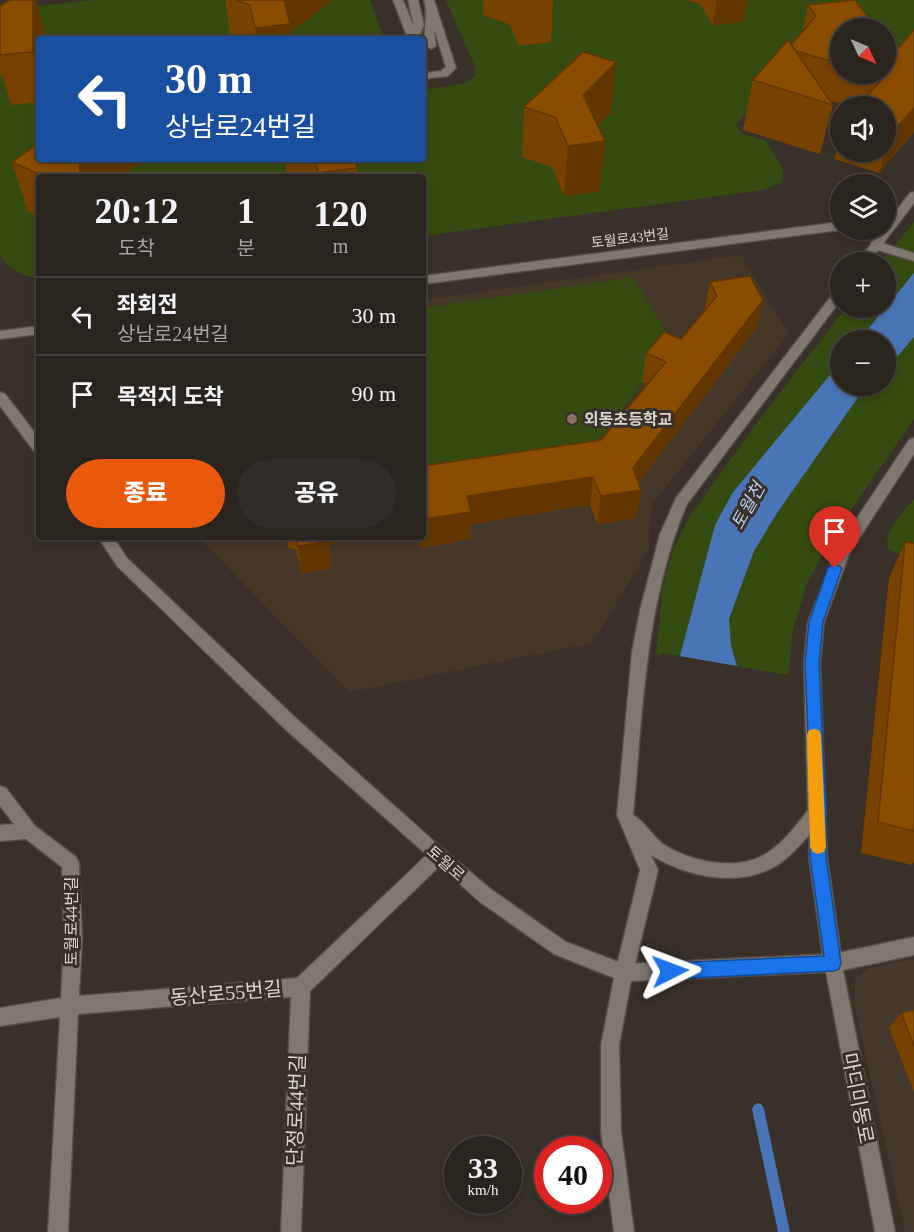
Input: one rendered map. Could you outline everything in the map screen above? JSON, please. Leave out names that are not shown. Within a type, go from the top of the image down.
[{"type":"street","points":[[398,0],[416,36]]},
{"type":"street","points":[[413,0],[419,17],[416,36]]},
{"type":"street","points":[[426,76],[444,74],[451,68],[429,0]]},
{"type":"street","points":[[426,46],[427,31],[434,11]]},
{"type":"street","points":[[896,213],[914,195]]},
{"type":"street","name":"토월로43번길","points":[[426,280],[830,227]]},
{"type":"street","points":[[870,252],[877,240]]},
{"type":"street","points":[[875,244],[914,257]]},
{"type":"street","points":[[624,1232],[611,1131],[610,1045],[624,973],[649,870],[625,815],[640,652],[647,610],[667,534],[681,502],[830,306]]},
{"type":"street","points":[[0,335],[36,330]]},
{"type":"street","points":[[0,397],[36,444]]},
{"type":"street","name":"마디미동로","points":[[885,1232],[862,1126],[833,963],[818,857],[812,663],[816,622],[842,552],[914,443]]},
{"type":"street","name":"토월로","points":[[107,540],[122,562],[292,725],[438,856],[486,896],[560,948],[624,973]]},
{"type":"street","name":"토월로44번길","points":[[0,793],[29,831],[70,863],[73,939],[70,1006]]},
{"type":"street","points":[[625,815],[656,848],[687,866],[742,869],[768,862],[786,847],[818,809]]},
{"type":"street","points":[[0,833],[29,831]]},
{"type":"street","name":"동산로55번길","points":[[0,1017],[70,1006],[301,987],[438,856]]},
{"type":"street","points":[[624,973],[833,963],[914,946]]},
{"type":"street","name":"단정로44번길","points":[[291,1232],[301,987]]},
{"type":"street","points":[[58,1232],[70,1006]]},
{"type":"shaded area","name":"외동초등학교","points":[[741,255],[789,334],[652,504],[649,549],[593,643],[349,692],[201,540],[426,540],[426,300]]},
{"type":"shaded area","points":[[914,959],[914,1232],[905,1232],[855,1007],[855,979],[869,968]]},
{"type":"green space","points":[[95,0],[370,0],[383,36],[36,36],[36,162],[426,162],[426,90],[463,84],[475,77],[476,69],[446,0],[914,0],[914,44],[896,58],[896,18],[830,18],[830,77],[786,71],[736,124],[741,133],[766,141],[783,169],[782,182],[764,190],[426,236],[426,174],[36,174],[36,278],[11,268],[0,255],[0,10]]},
{"type":"green space","points":[[914,222],[914,419],[832,538],[807,583],[793,630],[788,675],[663,653],[656,656],[663,586],[673,550],[690,516],[756,424],[838,318],[896,318],[896,252],[890,252]]},
{"type":"green space","points":[[633,277],[674,344],[592,447],[426,474],[426,308]]},
{"type":"green space","points":[[914,499],[914,561],[888,549],[887,543],[895,522]]},
{"type":"water","points":[[914,273],[914,337],[896,358],[896,330],[867,330],[877,318],[896,318],[896,295]]},
{"type":"water","name":"토월천","points":[[830,375],[830,396],[859,396],[777,513],[754,551],[729,619],[731,646],[737,666],[680,656],[715,525],[733,492]]},
{"type":"building","points":[[10,0],[33,0],[33,52],[0,55],[0,6]]},
{"type":"building","points":[[236,0],[284,0],[290,24],[255,28],[250,5]]},
{"type":"building","points":[[855,0],[868,18],[830,18],[830,61],[796,51],[791,45],[816,16],[808,5]]},
{"type":"building","points":[[914,30],[914,108],[896,128],[896,96],[867,96],[878,84],[896,84],[896,51]]},
{"type":"building","points":[[788,40],[830,101],[830,104],[753,80]]},
{"type":"building","points":[[583,52],[616,62],[583,95],[605,141],[568,146],[555,117],[524,107]]},
{"type":"building","points":[[36,145],[36,162],[79,162],[80,174],[39,174],[12,162]]},
{"type":"building","points":[[316,162],[356,162],[357,168],[318,173]]},
{"type":"building","points":[[750,276],[763,300],[633,468],[641,490],[601,496],[593,477],[467,496],[471,512],[426,519],[426,466],[601,440],[666,362],[646,353],[664,332],[681,339],[717,296],[710,282]]},
{"type":"building","points":[[297,540],[329,541],[298,546]]},
{"type":"building","points":[[905,542],[914,543],[914,831],[878,822]]},
{"type":"building","points":[[914,1010],[914,1046],[901,1013]]},
{"type":"waterway","points":[[758,1109],[784,1232]]},
{"type":"slow traffic","points":[[814,735],[818,847]]},
{"type":"place","name":"외동초등학교","points":[[572,419]]},
{"type":"route","points":[[670,971],[833,963],[818,857],[812,663],[816,622],[835,568]]}]
